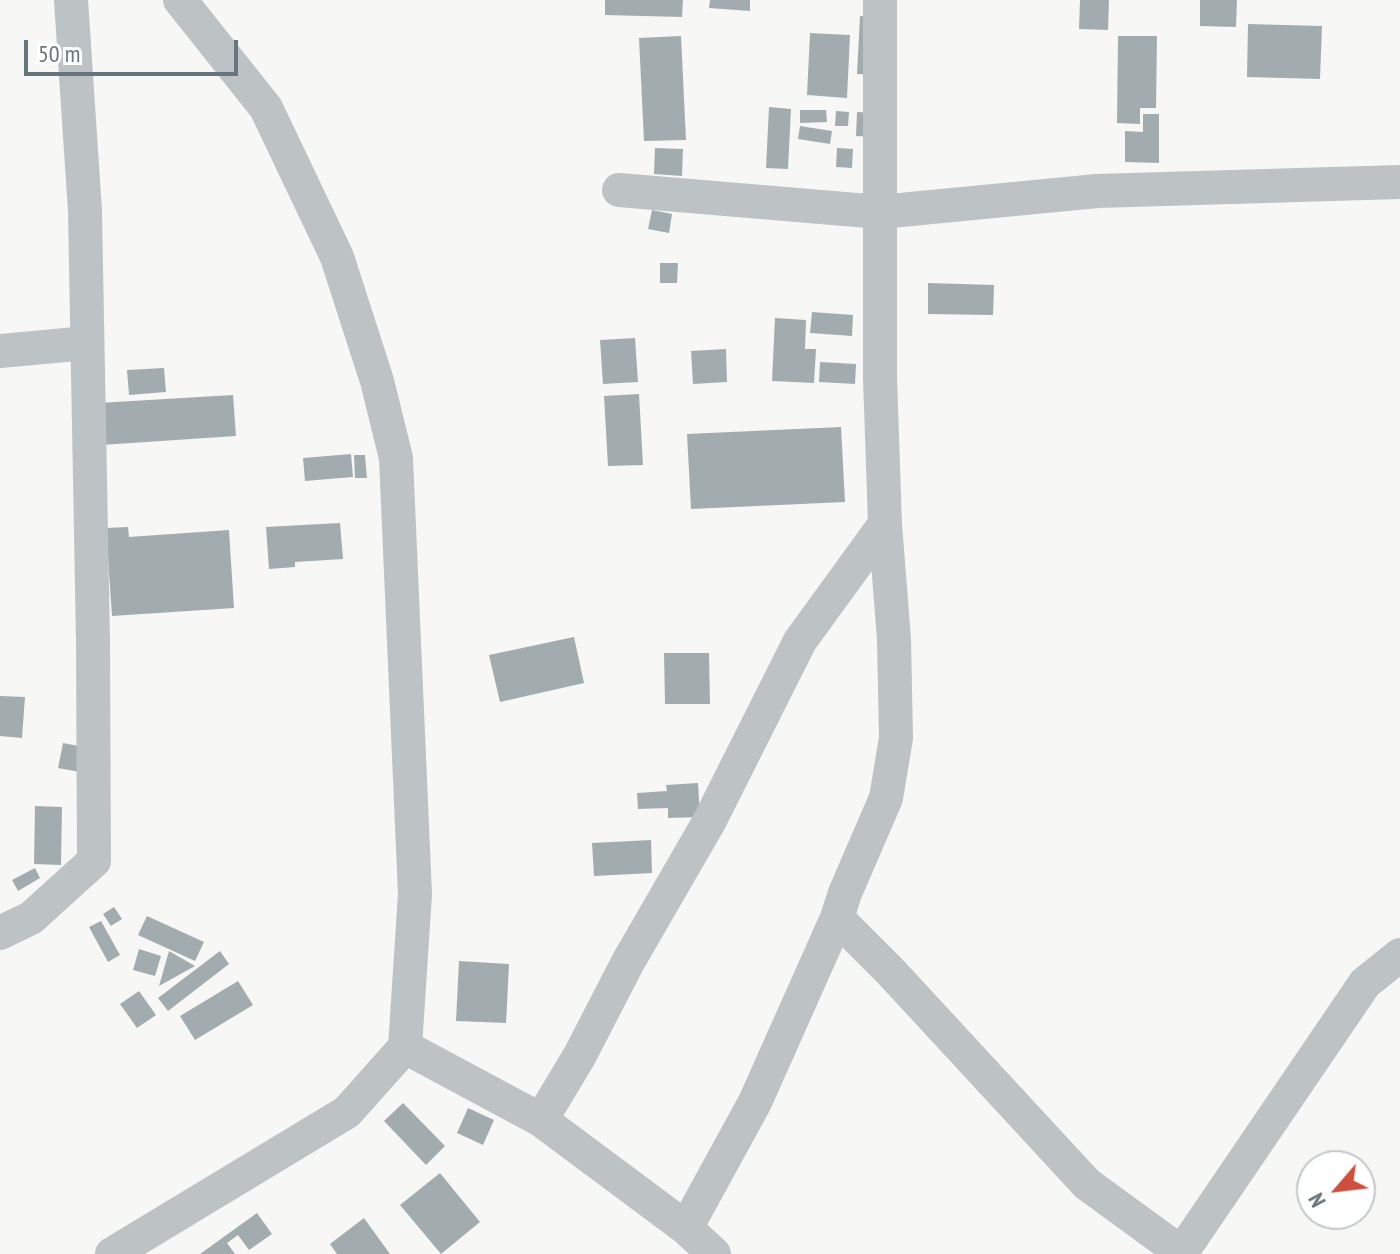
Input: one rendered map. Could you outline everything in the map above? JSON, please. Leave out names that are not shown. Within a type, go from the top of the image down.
[{"type":"street","points":[[0,933],[31,918],[94,861],[85,211],[71,0]]},
{"type":"street","points":[[112,1254],[347,1112],[405,1047],[415,894],[396,458],[377,381],[337,257],[266,108],[180,0]]},
{"type":"street","points":[[686,1228],[755,1102],[837,918],[886,798],[896,738],[880,378],[880,0]]},
{"type":"street","points":[[619,190],[880,212],[1097,191],[1400,182]]},
{"type":"street","points":[[0,351],[87,343]]},
{"type":"street","points":[[541,1120],[709,822],[800,641],[885,524]]},
{"type":"street","points":[[837,918],[1087,1184],[1183,1253],[1365,983],[1400,955]]},
{"type":"street","points":[[405,1047],[541,1120],[686,1228],[714,1254]]},
{"type":"building","points":[[605,0],[683,0],[682,17],[605,15]]},
{"type":"building","points":[[710,0],[750,0],[750,11],[709,8]]},
{"type":"building","points":[[1080,0],[1109,0],[1108,30],[1079,29]]},
{"type":"building","points":[[1200,0],[1237,0],[1236,27],[1200,26]]},
{"type":"building","points":[[860,16],[879,17],[876,75],[857,74]]},
{"type":"building","points":[[1248,24],[1322,26],[1320,79],[1247,77]]},
{"type":"building","points":[[810,33],[850,35],[847,98],[807,95]]},
{"type":"building","points":[[681,36],[686,140],[644,141],[639,38]]},
{"type":"building","points":[[1118,36],[1157,36],[1156,108],[1140,108],[1140,124],[1117,123]]},
{"type":"building","points":[[769,107],[791,109],[788,169],[766,168]]},
{"type":"building","points":[[800,110],[826,110],[827,122],[800,123]]},
{"type":"building","points":[[836,111],[849,112],[848,126],[835,126]]},
{"type":"building","points":[[857,112],[874,113],[872,137],[856,136]]},
{"type":"building","points":[[1143,114],[1159,114],[1159,163],[1125,162],[1125,131],[1143,132]]},
{"type":"building","points":[[800,126],[832,131],[830,144],[798,139]]},
{"type":"building","points":[[655,148],[683,149],[682,176],[654,174]]},
{"type":"building","points":[[837,148],[853,149],[852,168],[836,167]]},
{"type":"building","points":[[652,210],[672,214],[669,233],[648,229]]},
{"type":"building","points":[[660,263],[678,263],[677,283],[660,283]]},
{"type":"building","points":[[928,283],[994,285],[993,315],[928,314]]},
{"type":"building","points":[[812,312],[853,315],[852,336],[810,333]]},
{"type":"building","points":[[775,318],[806,320],[805,349],[816,349],[814,383],[772,381]]},
{"type":"building","points":[[635,338],[638,382],[603,384],[600,340]]},
{"type":"building","points":[[726,349],[727,382],[693,384],[691,351]]},
{"type":"building","points":[[820,362],[856,364],[855,384],[819,382]]},
{"type":"building","points":[[164,368],[166,392],[129,395],[127,370]]},
{"type":"building","points":[[639,394],[643,465],[608,466],[604,396]]},
{"type":"building","points":[[233,395],[236,436],[101,445],[98,403]]},
{"type":"building","points":[[841,427],[845,502],[691,509],[687,434]]},
{"type":"building","points":[[351,454],[353,477],[305,481],[303,458]]},
{"type":"building","points":[[354,455],[365,455],[367,478],[355,478]]},
{"type":"building","points":[[340,523],[343,559],[295,562],[295,567],[269,569],[266,527]]},
{"type":"building","points":[[128,527],[129,537],[229,530],[234,608],[112,616],[106,528]]},
{"type":"building","points":[[574,637],[584,683],[500,702],[489,655]]},
{"type":"building","points":[[664,653],[709,653],[710,704],[665,704]]},
{"type":"building","points":[[0,696],[25,697],[22,738],[0,736]]},
{"type":"building","points":[[63,743],[84,747],[80,772],[58,768]]},
{"type":"building","points":[[698,783],[700,817],[668,818],[668,808],[638,809],[637,793],[667,791],[666,785]]},
{"type":"building","points":[[35,806],[62,807],[61,865],[34,864]]},
{"type":"building","points":[[651,840],[652,873],[594,876],[592,843]]},
{"type":"building","points":[[35,868],[40,878],[18,891],[12,880]]},
{"type":"building","points":[[114,907],[122,919],[111,926],[103,914]]},
{"type":"building","points":[[147,916],[204,942],[195,961],[138,935]]},
{"type":"building","points":[[101,921],[120,955],[108,962],[89,927]]},
{"type":"building","points":[[139,949],[161,956],[155,976],[133,970]]},
{"type":"building","points":[[169,951],[195,966],[159,986]]},
{"type":"building","points":[[220,951],[229,964],[168,1011],[158,998]]},
{"type":"building","points":[[459,961],[509,964],[506,1023],[456,1021]]},
{"type":"building","points":[[238,981],[253,1005],[195,1040],[180,1016]]},
{"type":"building","points":[[139,991],[156,1015],[137,1028],[120,1004]]},
{"type":"building","points":[[403,1103],[445,1146],[426,1165],[384,1121]]},
{"type":"building","points":[[468,1108],[494,1120],[483,1145],[457,1133]]},
{"type":"building","points":[[440,1173],[480,1222],[441,1254],[400,1205]]},
{"type":"building","points":[[257,1213],[272,1234],[249,1250],[238,1235],[227,1243],[235,1254],[200,1254]]},
{"type":"building","points":[[364,1218],[390,1254],[337,1254],[330,1244]]}]
